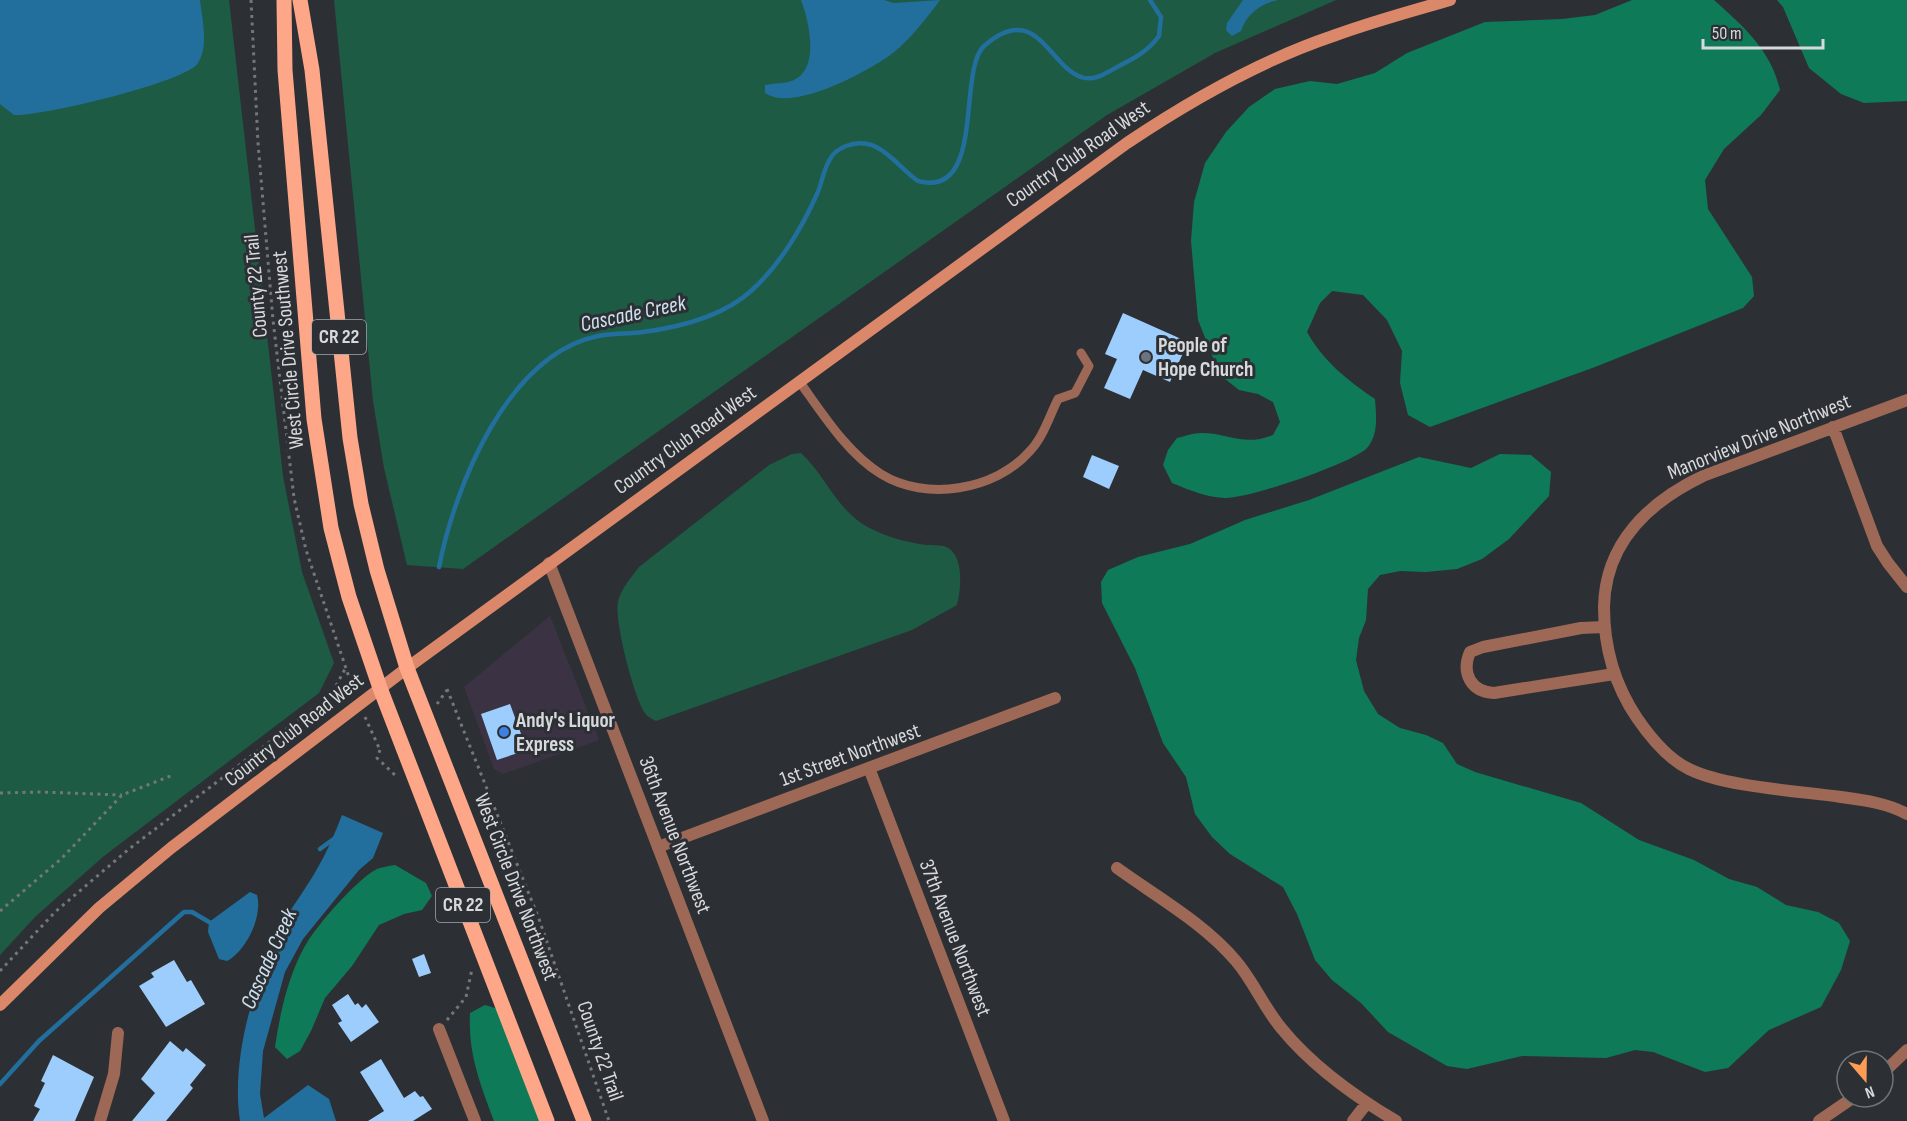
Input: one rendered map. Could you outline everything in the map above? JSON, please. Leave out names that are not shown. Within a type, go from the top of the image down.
[{"type":"main road","name":"West Circle Drive Southwest","points":[[284,0],[284,39],[290,126],[322,479],[340,566],[380,688]]},
{"type":"main road","name":"CR 22","points":[[300,0],[312,70],[355,470],[377,570],[407,668]]},
{"type":"main road","name":"Country Club Road West","points":[[0,1005],[126,884],[380,688],[1052,196],[1168,116],[1272,60],[1331,36],[1450,0]]},
{"type":"main road","name":"West Circle Drive Northwest","points":[[407,668],[584,1121]]},
{"type":"main road","name":"CR 22","points":[[380,688],[547,1121]]},
{"type":"street","name":"Manorview Drive Northwest","points":[[1907,400],[1703,476],[1673,491],[1651,508],[1624,540],[1610,568],[1605,594],[1604,627],[1607,652],[1614,674],[1629,706],[1664,751],[1688,769],[1717,779],[1874,802],[1907,814]]},
{"type":"street","points":[[1833,428],[1877,546],[1907,587]]},
{"type":"street","name":"36th Avenue Northwest","points":[[549,563],[763,1121]]},
{"type":"street","points":[[1604,627],[1581,628],[1483,646],[1470,652],[1466,662],[1467,673],[1473,686],[1482,693],[1614,674]]},
{"type":"street","name":"1st Street Northwest","points":[[658,847],[1055,699]]},
{"type":"street","name":"37th Avenue Northwest","points":[[869,768],[1004,1121]]},
{"type":"street","points":[[1117,868],[1213,938],[1240,966],[1281,1028],[1301,1050],[1367,1103],[1396,1121]]},
{"type":"street","points":[[440,1029],[475,1121]]},
{"type":"street","points":[[100,1121],[114,1074],[118,1033]]},
{"type":"street","points":[[1895,1062],[1907,1050]]},
{"type":"street","points":[[1353,1121],[1367,1103]]},
{"type":"street","points":[[1819,1121],[1836,1109]]},
{"type":"lane","points":[[799,381],[844,438],[869,465],[895,481],[926,488],[974,485],[1010,468],[1035,445],[1058,399],[1075,393],[1089,366],[1081,353]]},
{"type":"path","name":"County 22 Trail","points":[[0,971],[56,912],[129,849],[331,695],[345,669],[306,550],[294,498],[271,296],[258,143],[251,0]]},
{"type":"path","name":"County 22 Trail","points":[[447,689],[539,919],[609,1121]]},
{"type":"path","points":[[380,750],[377,758],[392,770],[399,781]]},
{"type":"path","points":[[0,793],[50,792],[122,795],[173,775]]},
{"type":"path","points":[[0,910],[62,859],[122,795]]},
{"type":"path","points":[[440,1029],[466,997],[472,968]]},
{"type":"shaded area","points":[[550,616],[599,740],[503,774],[494,769],[464,687]]},
{"type":"green space","points":[[0,0],[229,0],[283,476],[302,572],[334,663],[319,693],[104,856],[36,916],[0,955]]},
{"type":"green space","points":[[334,0],[1336,0],[1215,53],[1107,115],[463,569],[407,565],[384,468],[373,401]]},
{"type":"green space","points":[[1632,0],[1714,0],[1735,19],[1763,51],[1776,76],[1780,90],[1761,115],[1724,149],[1705,180],[1708,209],[1752,277],[1754,296],[1743,308],[1595,367],[1430,427],[1408,415],[1400,383],[1402,351],[1387,320],[1363,295],[1332,291],[1320,303],[1307,332],[1337,370],[1375,399],[1375,431],[1367,448],[1358,455],[1321,471],[1275,487],[1236,497],[1211,496],[1172,483],[1163,465],[1168,450],[1177,438],[1201,433],[1253,440],[1273,435],[1280,422],[1273,402],[1258,394],[1239,390],[1220,375],[1198,320],[1191,241],[1194,202],[1205,163],[1226,132],[1249,107],[1275,89],[1310,81],[1337,84],[1375,73],[1407,53],[1485,22],[1562,19],[1595,15]]},
{"type":"green space","points":[[1777,0],[1907,0],[1907,101],[1864,103],[1841,94],[1809,68],[1783,7]]},
{"type":"green space","points":[[801,453],[843,507],[861,523],[892,537],[918,544],[944,546],[951,550],[960,572],[957,605],[912,630],[656,721],[650,718],[645,713],[636,692],[622,641],[618,602],[624,588],[639,567],[769,465],[792,454]]},
{"type":"green space","points":[[1500,454],[1531,455],[1551,472],[1549,496],[1509,539],[1482,559],[1457,569],[1426,572],[1400,571],[1380,575],[1368,589],[1366,620],[1359,638],[1356,660],[1364,691],[1378,714],[1400,728],[1426,735],[1443,743],[1457,764],[1475,772],[1581,803],[1639,840],[1694,860],[1729,879],[1757,887],[1786,905],[1818,912],[1839,923],[1850,941],[1841,970],[1821,1007],[1769,1030],[1728,1068],[1705,1072],[1653,1052],[1635,1050],[1606,1058],[1522,1056],[1467,1069],[1447,1066],[1388,1032],[1361,1003],[1332,980],[1315,960],[1297,914],[1283,887],[1230,854],[1212,837],[1195,814],[1186,777],[1163,743],[1135,668],[1102,603],[1101,582],[1108,570],[1138,557],[1190,544],[1245,520],[1309,500],[1419,457],[1471,468]]},
{"type":"green space","points":[[395,865],[426,883],[432,896],[422,910],[404,914],[379,925],[352,966],[325,998],[300,1051],[287,1059],[275,1047],[277,1034],[289,982],[310,937],[327,915],[359,882],[377,869]]},
{"type":"green space","points":[[485,1005],[499,1009],[546,1121],[494,1121],[480,1081],[471,1042],[470,1013]]},
{"type":"water","points":[[0,0],[200,0],[204,32],[203,49],[198,63],[188,71],[168,79],[111,97],[52,110],[14,115],[0,104]]},
{"type":"water","points":[[801,0],[884,0],[894,3],[940,0],[908,39],[875,65],[827,89],[792,98],[777,98],[765,93],[765,85],[794,80],[802,74],[810,55],[809,31]]},
{"type":"water","points":[[1243,0],[1278,0],[1255,11],[1246,20],[1241,31],[1232,36],[1226,30],[1227,23]]},
{"type":"water","points":[[342,815],[383,833],[373,858],[359,870],[303,939],[285,972],[263,1051],[260,1094],[264,1118],[308,1085],[329,1099],[336,1121],[240,1121],[238,1074],[241,1050],[259,979],[281,926],[321,863]]},
{"type":"water","points":[[250,892],[257,895],[258,903],[258,913],[251,932],[234,956],[227,961],[219,959],[208,932],[209,922]]},
{"type":"building","name":"People of Hope Church","points":[[1123,313],[1188,342],[1170,382],[1143,370],[1130,399],[1104,388],[1117,359],[1105,354]]},
{"type":"building","points":[[1092,455],[1119,466],[1109,489],[1083,477]]},
{"type":"building","name":"Andy's Liquor Express","points":[[510,704],[527,750],[497,760],[481,714]]},
{"type":"building","points":[[424,954],[431,973],[419,977],[412,959]]},
{"type":"building","points":[[174,960],[187,982],[191,980],[205,1004],[166,1027],[139,986],[154,977],[151,973]]},
{"type":"building","points":[[348,994],[355,1005],[358,1003],[362,1008],[366,1004],[379,1022],[351,1042],[338,1023],[342,1021],[332,1005]]},
{"type":"building","points":[[170,1041],[183,1052],[186,1048],[206,1065],[190,1085],[193,1088],[166,1121],[132,1121],[155,1093],[141,1079]]},
{"type":"building","points":[[53,1055],[94,1077],[75,1121],[33,1121],[40,1109],[34,1106],[45,1083],[41,1081]]},
{"type":"building","points":[[381,1059],[404,1098],[415,1091],[420,1097],[423,1096],[432,1109],[413,1121],[368,1121],[384,1111],[360,1072]]},
{"type":"waterway","name":"Cascade Creek","points":[[439,567],[458,499],[472,463],[490,428],[512,396],[537,369],[566,348],[598,336],[643,332],[686,324],[714,314],[740,300],[771,270],[789,246],[811,207],[829,161],[844,147],[858,143],[877,148],[918,181],[939,181],[953,171],[962,153],[976,60],[984,46],[1002,34],[1017,30],[1029,33],[1040,40],[1070,71],[1081,77],[1096,77],[1141,54],[1159,36],[1161,17],[1150,0]]},
{"type":"waterway","points":[[320,849],[335,838]]},
{"type":"waterway","points":[[0,1084],[39,1041],[184,912],[192,912],[209,922]]},
{"type":"place","name":"People of Hope Church","points":[[1146,357]]},
{"type":"place","name":"Andy's Liquor Express","points":[[504,732]]}]
